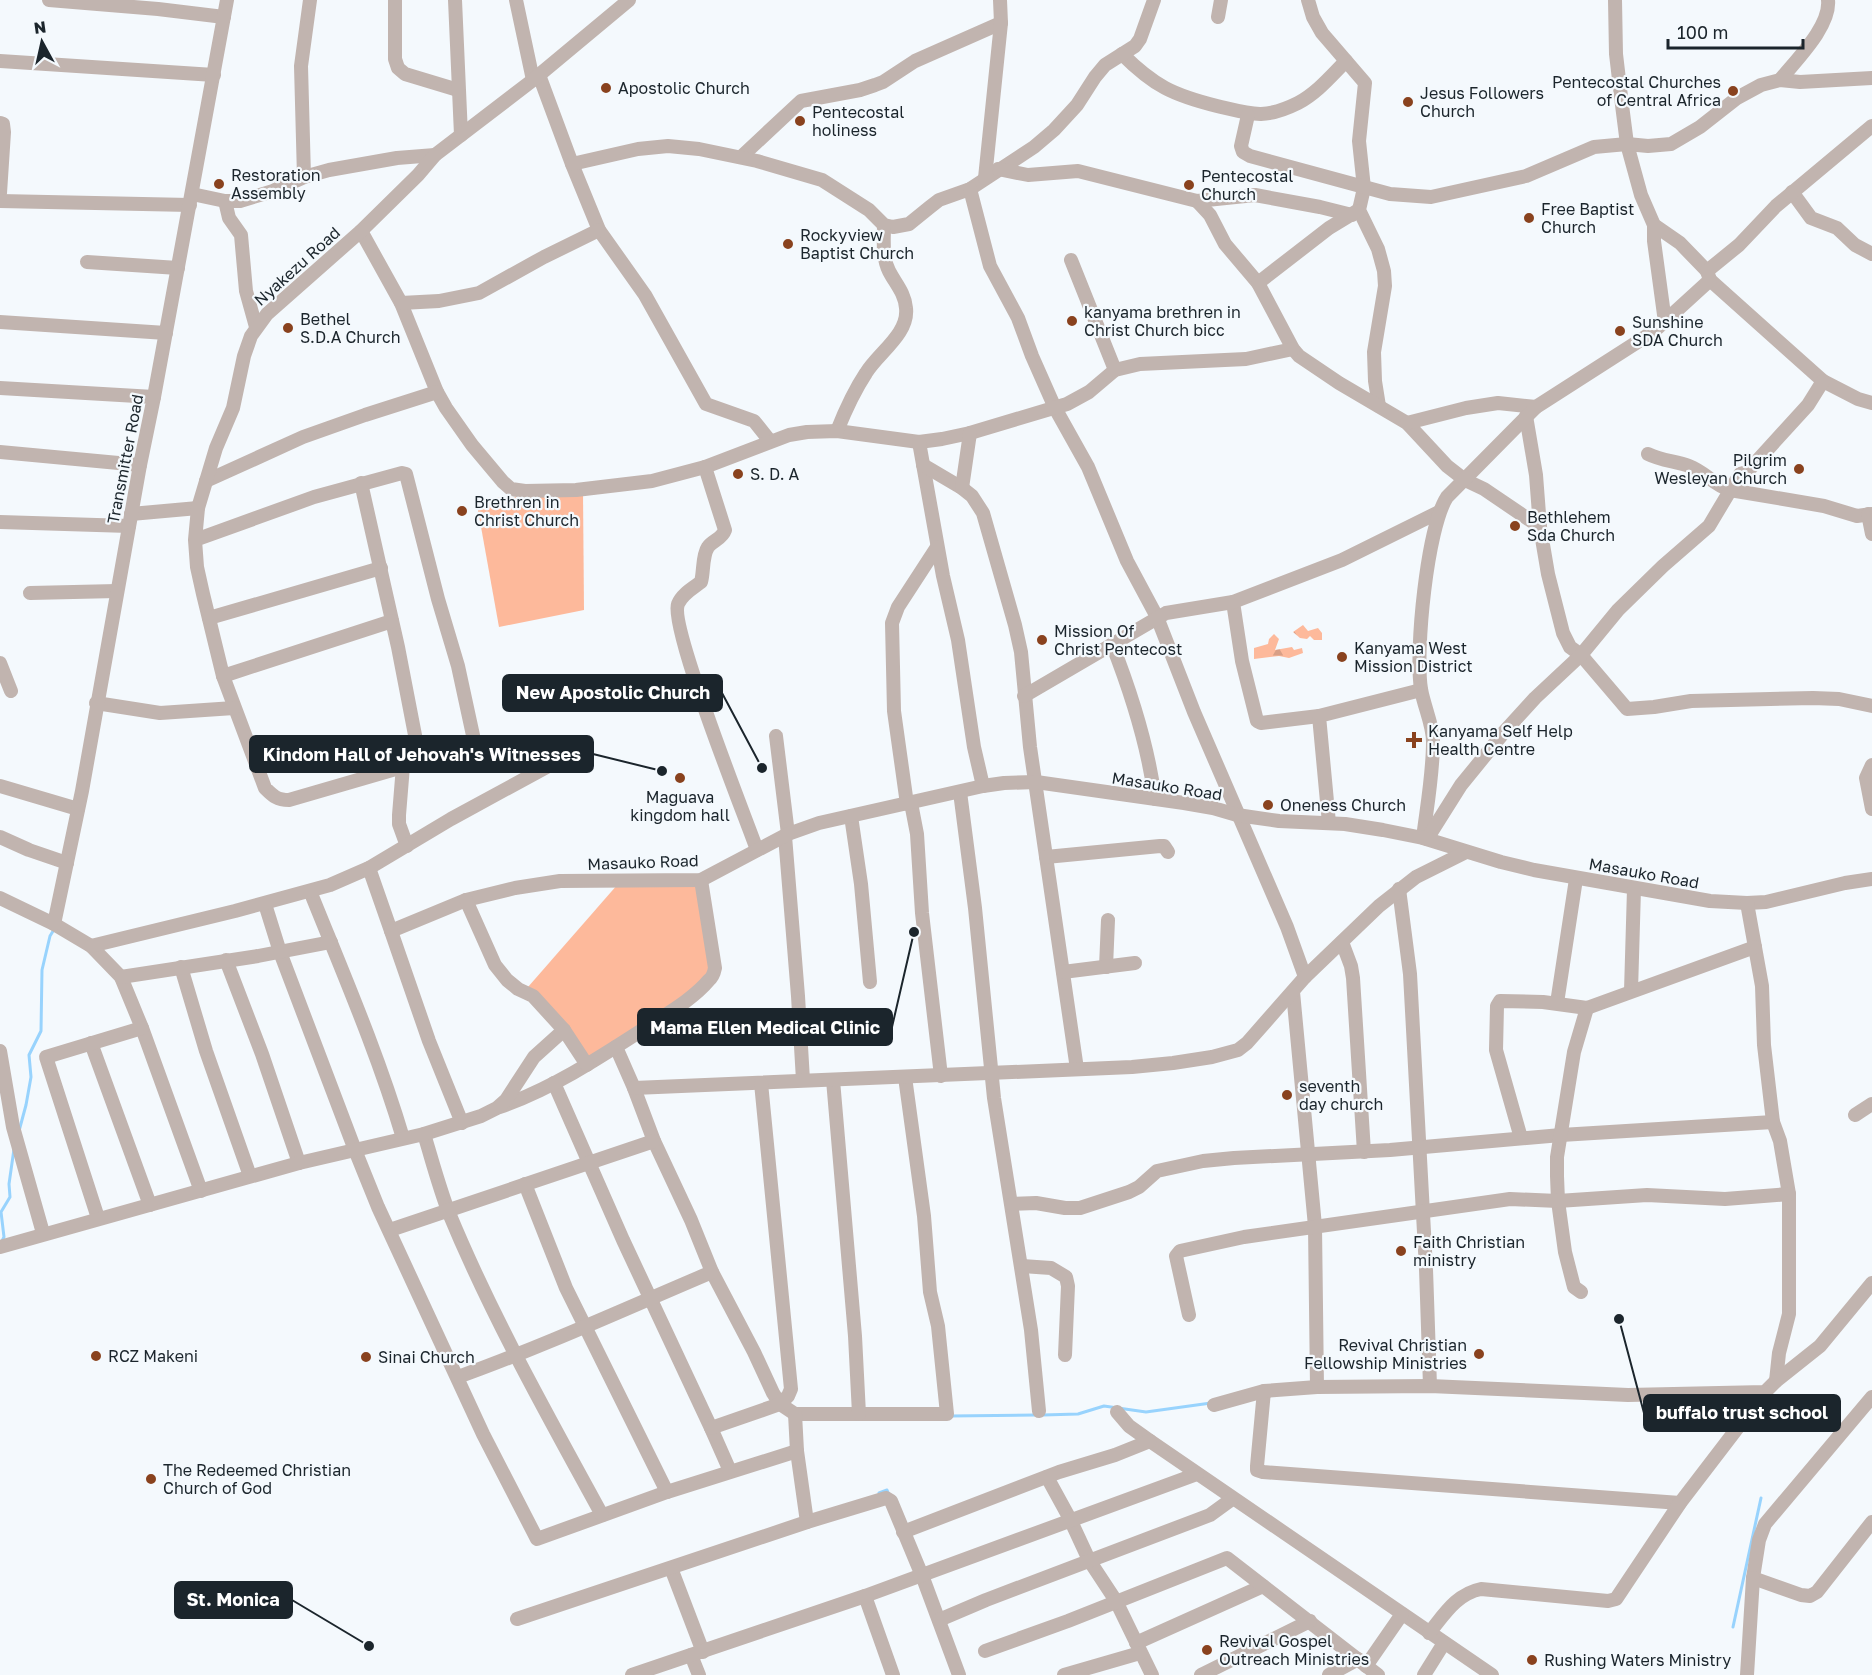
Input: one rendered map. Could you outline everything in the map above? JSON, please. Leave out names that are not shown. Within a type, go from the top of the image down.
[{"type":"street","points":[[49,0],[224,17]]},
{"type":"street","name":"Transmitter Road","points":[[54,924],[78,809],[227,0]]},
{"type":"street","points":[[304,177],[301,66],[310,0]]},
{"type":"street","points":[[395,0],[395,59],[398,68],[405,74],[458,90]]},
{"type":"street","points":[[455,0],[461,135]]},
{"type":"street","points":[[516,0],[536,77],[600,230],[645,295],[706,404],[753,421],[770,441]]},
{"type":"street","name":"Nyakezu Road","points":[[403,766],[299,797],[279,800],[265,788],[223,676],[209,618],[197,567],[195,540],[198,508],[216,448],[233,408],[244,356],[256,327],[267,314],[361,231],[435,155],[536,77],[613,5],[628,0]]},
{"type":"street","points":[[986,178],[1001,23],[1000,0]]},
{"type":"street","points":[[572,164],[638,149],[668,146],[699,149],[741,157],[822,180],[869,210],[885,225],[893,227],[909,224],[939,200],[970,189],[1034,147],[1054,130],[1077,105],[1105,65],[1135,46],[1140,39],[1154,0]]},
{"type":"street","points":[[1218,17],[1221,0]]},
{"type":"street","points":[[1258,283],[1329,228],[1355,213],[1364,188],[1359,141],[1365,83],[1322,33],[1313,17],[1308,0]]},
{"type":"street","points":[[1615,0],[1616,54],[1627,144],[1638,184],[1654,225],[1654,241],[1665,322]]},
{"type":"street","points":[[1780,80],[1812,41],[1827,14],[1828,0]]},
{"type":"street","points":[[741,157],[801,101],[875,85],[915,61],[1001,23]]},
{"type":"street","points":[[1122,54],[1146,77],[1176,94],[1248,115],[1274,112],[1297,103],[1315,92],[1346,61]]},
{"type":"street","points":[[0,61],[214,75]]},
{"type":"street","points":[[1248,115],[1241,146],[1243,152],[1270,163],[1290,166],[1390,195],[1431,196],[1526,176],[1594,147],[1671,144],[1750,90],[1780,80],[1800,82],[1872,78]]},
{"type":"street","points":[[0,123],[3,124],[4,132],[0,193]]},
{"type":"street","points":[[1425,838],[1433,742],[1421,690],[1420,627],[1439,512],[1448,496],[1531,411],[1643,339],[1665,322],[1761,220],[1872,126]]},
{"type":"street","points":[[0,201],[240,201],[304,177],[378,161],[435,155]]},
{"type":"street","points":[[999,169],[1028,175],[1078,171],[1197,201],[1255,195],[1355,213],[1378,249],[1384,271],[1384,298],[1374,352],[1378,406]]},
{"type":"street","points":[[970,189],[990,266],[1018,318],[1054,408],[1088,467],[1113,532],[1157,617],[1237,815],[1287,927],[1305,977]]},
{"type":"street","points":[[1792,192],[1811,218],[1837,228],[1855,245],[1872,254]]},
{"type":"street","points":[[225,201],[229,218],[241,235],[246,291],[256,327]]},
{"type":"street","points":[[1197,201],[1213,220],[1225,244],[1258,283],[1293,349],[1299,356],[1407,423],[1447,466],[1465,480],[1484,489],[1540,527]]},
{"type":"street","points":[[837,431],[867,371],[905,322],[907,309],[903,294],[886,262],[885,225]]},
{"type":"street","points":[[1654,225],[1680,243],[1708,276],[1823,381],[1858,399],[1872,403]]},
{"type":"street","points":[[401,303],[456,299],[479,293],[544,256],[600,230]]},
{"type":"street","points":[[361,231],[401,303],[437,392],[467,438],[502,482],[511,489],[576,490],[652,481],[705,467],[789,435],[837,431],[919,442],[970,433],[1079,399],[1115,370],[1140,364],[1246,359],[1293,349]]},
{"type":"street","points":[[1071,260],[1115,370]]},
{"type":"street","points":[[87,262],[178,268]]},
{"type":"street","points":[[0,322],[166,333]]},
{"type":"street","points":[[1425,838],[1481,759],[1535,698],[1581,655],[1618,610],[1663,566],[1709,526],[1740,474],[1747,472],[1808,405],[1823,381]]},
{"type":"street","points":[[0,388],[154,397]]},
{"type":"street","points":[[206,481],[303,437],[437,392]]},
{"type":"street","points":[[1407,423],[1466,408],[1498,403],[1531,411]]},
{"type":"street","points":[[1531,411],[1540,527],[1554,601],[1563,633],[1570,647],[1581,655],[1627,709],[1692,701],[1813,698],[1839,699],[1872,706]]},
{"type":"street","points":[[962,488],[970,433]]},
{"type":"street","points":[[919,442],[937,547],[958,640],[974,747],[983,786]]},
{"type":"street","points":[[0,452],[140,465]]},
{"type":"street","points":[[1648,454],[1689,466],[1703,473],[1717,485],[1730,490],[1824,506],[1857,516],[1870,514],[1872,534]]},
{"type":"street","points":[[922,465],[962,488],[972,496],[983,513],[1021,652],[1024,696],[1077,1069]]},
{"type":"street","points":[[705,467],[725,530],[723,536],[709,545],[701,582],[682,597],[678,604],[678,618],[686,651],[718,746],[757,850]]},
{"type":"street","points":[[195,540],[314,497],[361,483],[406,474],[458,666],[474,740],[468,748],[403,766],[399,824],[407,846]]},
{"type":"street","points":[[361,483],[381,568],[420,761]]},
{"type":"street","points":[[0,522],[130,520],[198,508]]},
{"type":"street","points":[[1024,696],[1157,617],[1182,609],[1233,602],[1342,560],[1439,512]]},
{"type":"street","points":[[937,547],[897,607],[892,623],[896,731],[917,834],[922,913],[941,1076]]},
{"type":"street","points":[[209,618],[381,568]]},
{"type":"street","points":[[30,593],[117,591]]},
{"type":"street","points":[[1233,602],[1242,661],[1257,721],[1261,723],[1318,716],[1421,690]]},
{"type":"street","points":[[223,676],[392,621]]},
{"type":"street","points":[[1112,644],[1147,748],[1155,799]]},
{"type":"street","points":[[0,663],[11,692]]},
{"type":"street","points":[[96,703],[160,713],[234,708]]},
{"type":"street","points":[[1318,716],[1329,823]]},
{"type":"street","points":[[776,736],[787,835],[803,1080]]},
{"type":"street","points":[[91,946],[265,904],[330,885],[369,868],[552,764],[575,744]]},
{"type":"street","points":[[1872,765],[1866,778],[1872,809]]},
{"type":"street","name":"Masauko Road","points":[[391,931],[466,900],[514,888],[560,881],[701,880],[787,835],[819,824],[1004,783],[1036,782],[1213,808],[1237,815],[1279,821],[1329,823],[1383,830],[1425,838],[1466,852],[1534,870],[1710,901],[1766,902],[1845,883],[1872,879]]},
{"type":"street","points":[[0,786],[78,809]]},
{"type":"street","points":[[960,792],[1000,1141],[1022,1266],[1039,1411]]},
{"type":"street","points":[[851,816],[861,884],[870,982]]},
{"type":"street","points":[[0,837],[67,863]]},
{"type":"street","points":[[1046,857],[1160,846],[1164,846],[1168,852]]},
{"type":"street","points":[[634,1088],[992,1074],[1173,1063],[1238,1050],[1247,1043],[1305,977],[1361,922],[1399,889],[1428,870],[1466,852]]},
{"type":"street","points":[[369,868],[429,1041],[462,1123]]},
{"type":"street","points":[[1557,1003],[1576,879]]},
{"type":"street","points":[[3,1245],[250,1176],[462,1123],[554,1083],[587,1065],[662,1017],[712,978],[715,968],[701,880]]},
{"type":"street","points":[[1399,889],[1410,974],[1430,1386]]},
{"type":"street","points":[[1631,991],[1634,889]]},
{"type":"street","points":[[310,891],[355,999],[385,1079],[403,1138]]},
{"type":"street","points":[[0,898],[54,924],[91,946],[121,977],[142,1028],[201,1191]]},
{"type":"street","points":[[466,900],[495,965],[507,980],[532,996],[564,1030],[587,1065]]},
{"type":"street","points":[[1747,903],[1762,987],[1764,1045],[1773,1122],[1780,1141],[1789,1194],[1789,1314],[1779,1353],[1776,1381]]},
{"type":"street","points":[[265,904],[280,952],[355,1150],[483,1434],[537,1539],[667,1492],[797,1451]]},
{"type":"street","points":[[1106,967],[1108,920]]},
{"type":"street","points":[[121,977],[331,942]]},
{"type":"street","points":[[1342,942],[1353,978],[1364,1152]]},
{"type":"street","points":[[1521,1138],[1496,1050],[1497,1006],[1500,1002],[1505,1000],[1557,1003],[1587,1008],[1755,947]]},
{"type":"street","points":[[226,960],[262,1054],[299,1163]]},
{"type":"street","points":[[1063,972],[1135,963]]},
{"type":"street","points":[[181,967],[206,1051],[250,1176]]},
{"type":"street","points":[[1293,992],[1315,1227],[1317,1387]]},
{"type":"street","points":[[1581,1292],[1574,1287],[1568,1267],[1558,1201],[1557,1157],[1575,1052],[1587,1008]]},
{"type":"street","points":[[98,1218],[46,1058],[142,1028]]},
{"type":"street","points":[[497,1108],[506,1100],[534,1057],[564,1030]]},
{"type":"street","points":[[91,1043],[150,1205]]},
{"type":"street","points":[[616,1047],[654,1141],[691,1220],[712,1272],[780,1404],[795,1414],[947,1414],[938,1326],[930,1292],[924,1216],[905,1077]]},
{"type":"street","points":[[0,1051],[13,1127],[43,1233]]},
{"type":"street","points":[[833,1080],[855,1336],[859,1414]]},
{"type":"street","points":[[554,1083],[730,1472]]},
{"type":"street","points":[[711,1428],[780,1404],[792,1389],[762,1083]]},
{"type":"street","points":[[1855,1115],[1872,1104]]},
{"type":"street","points":[[1012,1204],[1036,1203],[1080,1208],[1129,1192],[1139,1187],[1157,1171],[1213,1160],[1308,1153],[1364,1152],[1561,1135],[1773,1122]]},
{"type":"street","points":[[424,1134],[448,1211],[516,1356],[602,1515]]},
{"type":"street","points":[[390,1230],[654,1141]]},
{"type":"street","points":[[525,1184],[566,1288],[667,1492]]},
{"type":"street","points":[[1189,1316],[1176,1256],[1178,1252],[1224,1241],[1510,1199],[1558,1201],[1647,1195],[1725,1199],[1789,1194]]},
{"type":"street","points":[[1022,1266],[1051,1268],[1066,1277],[1068,1294],[1065,1355]]},
{"type":"street","points":[[458,1377],[516,1356],[712,1272]]},
{"type":"street","points":[[1429,1633],[1454,1603],[1472,1591],[1480,1589],[1608,1601],[1617,1599],[1680,1503],[1765,1392],[1820,1346],[1872,1283]]},
{"type":"street","points":[[1214,1405],[1264,1391],[1317,1387],[1430,1386],[1628,1395],[1765,1392]]},
{"type":"street","points":[[1264,1391],[1257,1466],[1257,1470],[1263,1472],[1680,1503]]},
{"type":"street","points":[[1747,1675],[1753,1578],[1759,1540],[1766,1524],[1872,1397]]},
{"type":"street","points":[[1117,1412],[1129,1426],[1232,1499],[1356,1580],[1489,1674]]},
{"type":"street","points":[[795,1414],[797,1451],[807,1522]]},
{"type":"street","points":[[903,1532],[1047,1477],[1150,1441]]},
{"type":"street","points":[[632,1675],[865,1596],[1197,1474]]},
{"type":"street","points":[[1047,1477],[1089,1560],[1116,1601],[1152,1675]]},
{"type":"street","points":[[517,1619],[885,1498],[891,1501],[922,1574],[959,1675]]},
{"type":"street","points":[[939,1620],[1210,1515],[1232,1499]]},
{"type":"street","points":[[1753,1578],[1810,1596],[1817,1592],[1872,1522]]},
{"type":"street","points":[[985,1651],[1225,1558],[1230,1559],[1378,1675]]},
{"type":"street","points":[[671,1568],[697,1654],[699,1675]]},
{"type":"street","points":[[1064,1675],[1089,1671],[1263,1586]]},
{"type":"street","points":[[865,1596],[893,1675]]},
{"type":"street","points":[[1329,1675],[1362,1663],[1401,1614]]},
{"type":"street","points":[[1201,1675],[1310,1621]]},
{"type":"street","points":[[1424,1675],[1444,1643]]},
{"type":"green space","points":[[583,493],[584,610],[499,627],[476,499]]},
{"type":"green space","points":[[1303,625],[1308,631],[1318,628],[1322,633],[1322,640],[1314,640],[1310,636],[1307,639],[1300,638],[1293,632]]},
{"type":"green space","points":[[1274,634],[1279,639],[1275,650],[1302,648],[1303,653],[1289,658],[1279,656],[1254,659],[1254,648],[1268,644]]},
{"type":"green space","points":[[698,883],[713,966],[696,990],[588,1060],[528,987],[618,884]]},
{"type":"waterway","points":[[19,1131],[31,1077],[29,1055],[41,1031],[42,970],[50,936],[55,928]]},
{"type":"waterway","points":[[2,1241],[4,1237],[1,1212],[10,1197],[9,1184],[14,1149]]},
{"type":"waterway","points":[[1043,1415],[1078,1414],[1104,1406],[1146,1412],[1211,1403]]},
{"type":"waterway","points":[[950,1416],[1036,1415]]},
{"type":"waterway","points":[[879,1493],[887,1490],[889,1495]]},
{"type":"waterway","points":[[1733,1627],[1761,1498]]},
{"type":"place","name":"Apostolic Church","points":[[606,88]]},
{"type":"place","name":"Pentecostal Churches of Central Africa","points":[[1733,91]]},
{"type":"place","name":"Jesus Followers Church","points":[[1408,102]]},
{"type":"place","name":"Pentecostal holiness","points":[[800,121]]},
{"type":"place","name":"Restoration Assembly","points":[[219,184]]},
{"type":"place","name":"Pentecostal Church","points":[[1189,185]]},
{"type":"place","name":"Free Baptist Church","points":[[1529,218]]},
{"type":"place","name":"Rockyview Baptist Church","points":[[788,244]]},
{"type":"place","name":"kanyama brethren in Christ Church bicc","points":[[1072,321]]},
{"type":"place","name":"Bethel S.D.A Church","points":[[288,328]]},
{"type":"place","name":"Sunshine SDA Church","points":[[1620,331]]},
{"type":"place","name":"Pilgrim Wesleyan Church","points":[[1799,469]]},
{"type":"place","name":"S. D. A","points":[[738,474]]},
{"type":"place","name":"Brethren in Christ Church","points":[[462,511]]},
{"type":"place","name":"Bethlehem Sda Church","points":[[1515,526]]},
{"type":"place","name":"Mission Of Christ Pentecost","points":[[1042,640]]},
{"type":"place","name":"Kanyama West Mission District","points":[[1342,657]]},
{"type":"place","name":"Kanyama Self Help Health Centre","points":[[1414,740]]},
{"type":"place","name":"New Apostolic Church","points":[[762,768]]},
{"type":"place","name":"Kindom Hall of Jehovah's Witnesses","points":[[662,771]]},
{"type":"place","name":"Maguava kingdom hall","points":[[680,778]]},
{"type":"place","name":"Oneness Church","points":[[1268,805]]},
{"type":"place","name":"Mama Ellen Medical Clinic","points":[[914,932]]},
{"type":"place","name":"seventh day church","points":[[1287,1095]]},
{"type":"place","name":"Faith Christian ministry","points":[[1401,1251]]},
{"type":"place","name":"buffalo trust school","points":[[1619,1319]]},
{"type":"place","name":"Revival Christian Fellowship Ministries","points":[[1479,1354]]},
{"type":"place","name":"RCZ Makeni","points":[[96,1356]]},
{"type":"place","name":"Sinai Church","points":[[366,1357]]},
{"type":"place","name":"The Redeemed Christian Church of God","points":[[151,1479]]},
{"type":"place","name":"St. Monica","points":[[369,1646]]},
{"type":"place","name":"Revival Gospel Outreach Ministries","points":[[1207,1650]]},
{"type":"place","name":"Rushing Waters Ministry","points":[[1532,1660]]}]
